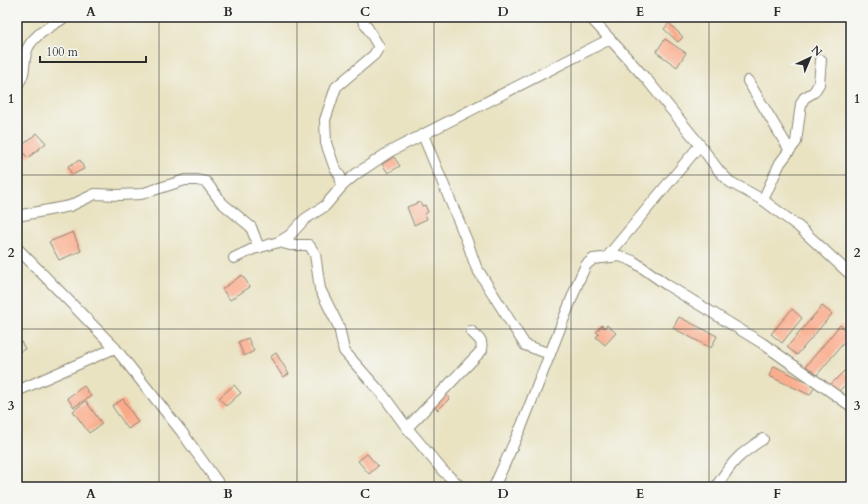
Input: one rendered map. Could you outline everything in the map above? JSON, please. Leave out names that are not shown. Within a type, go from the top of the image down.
[{"type":"street","points":[[17,85],[25,71],[26,53],[30,43],[65,17]]},
{"type":"street","points":[[342,186],[340,176],[334,166],[326,143],[325,120],[336,87],[374,55],[379,47],[361,17]]},
{"type":"street","points":[[590,17],[630,59],[720,172],[730,182],[763,200],[799,227],[851,275]]},
{"type":"street","points":[[290,240],[305,219],[325,206],[342,186],[356,174],[389,152],[610,39]]},
{"type":"street","points":[[763,200],[780,163],[789,149],[796,142],[801,104],[804,98],[814,92],[819,84],[822,60]]},
{"type":"street","points":[[748,81],[789,149]]},
{"type":"street","points":[[423,135],[467,241],[476,267],[525,345],[550,354]]},
{"type":"street","points":[[607,257],[700,145]]},
{"type":"street","points":[[17,216],[70,206],[95,194],[141,194],[185,180],[197,180],[206,182],[222,203],[251,227],[259,248]]},
{"type":"street","points":[[234,258],[259,248],[290,240],[309,245],[316,254],[320,289],[339,327],[344,351],[383,395],[407,428],[443,471],[462,487]]},
{"type":"street","points":[[17,248],[115,348],[180,431],[221,487]]},
{"type":"street","points":[[494,487],[522,426],[586,265],[593,259],[620,256],[633,261],[667,285],[762,343],[851,406]]},
{"type":"street","points":[[407,428],[482,350],[481,341],[471,330]]},
{"type":"street","points":[[17,391],[115,348]]},
{"type":"street","points":[[716,487],[729,466],[741,454],[763,439]]},
{"type":"building","points":[[669,23],[683,37],[678,42],[664,29]]},
{"type":"building","points":[[665,39],[686,53],[677,67],[656,52]]},
{"type":"building","points":[[37,133],[46,143],[28,158],[19,148]]},
{"type":"building","points":[[394,157],[400,166],[388,173],[382,164]]},
{"type":"building","points":[[80,160],[84,169],[72,175],[68,166]]},
{"type":"building","points":[[420,202],[422,206],[425,205],[428,212],[425,214],[427,219],[414,225],[407,207]]},
{"type":"building","points":[[73,232],[81,251],[59,260],[49,242]]},
{"type":"building","points":[[242,275],[250,287],[230,300],[222,289]]},
{"type":"building","points":[[822,306],[832,314],[797,355],[787,347]]},
{"type":"building","points":[[792,309],[802,318],[782,343],[771,334]]},
{"type":"building","points":[[679,317],[717,336],[711,348],[673,328]]},
{"type":"building","points":[[602,325],[604,328],[607,325],[616,333],[605,345],[596,337],[599,334],[596,332]]},
{"type":"building","points":[[840,325],[851,334],[817,375],[806,366]]},
{"type":"building","points":[[17,334],[25,349],[17,353]]},
{"type":"building","points":[[248,338],[254,351],[244,356],[238,342]]},
{"type":"building","points":[[276,353],[289,374],[283,377],[270,357]]},
{"type":"building","points":[[774,366],[815,386],[810,395],[769,376]]},
{"type":"building","points":[[844,371],[851,379],[837,393],[829,386]]},
{"type":"building","points":[[234,385],[241,393],[226,406],[219,398]]},
{"type":"building","points":[[84,386],[91,396],[74,407],[67,398]]},
{"type":"building","points":[[444,393],[450,398],[438,410],[433,405]]},
{"type":"building","points":[[123,399],[138,422],[128,429],[112,406]]},
{"type":"building","points":[[86,401],[102,424],[89,433],[73,411]]},
{"type":"building","points":[[367,454],[378,466],[369,474],[358,461]]}]
